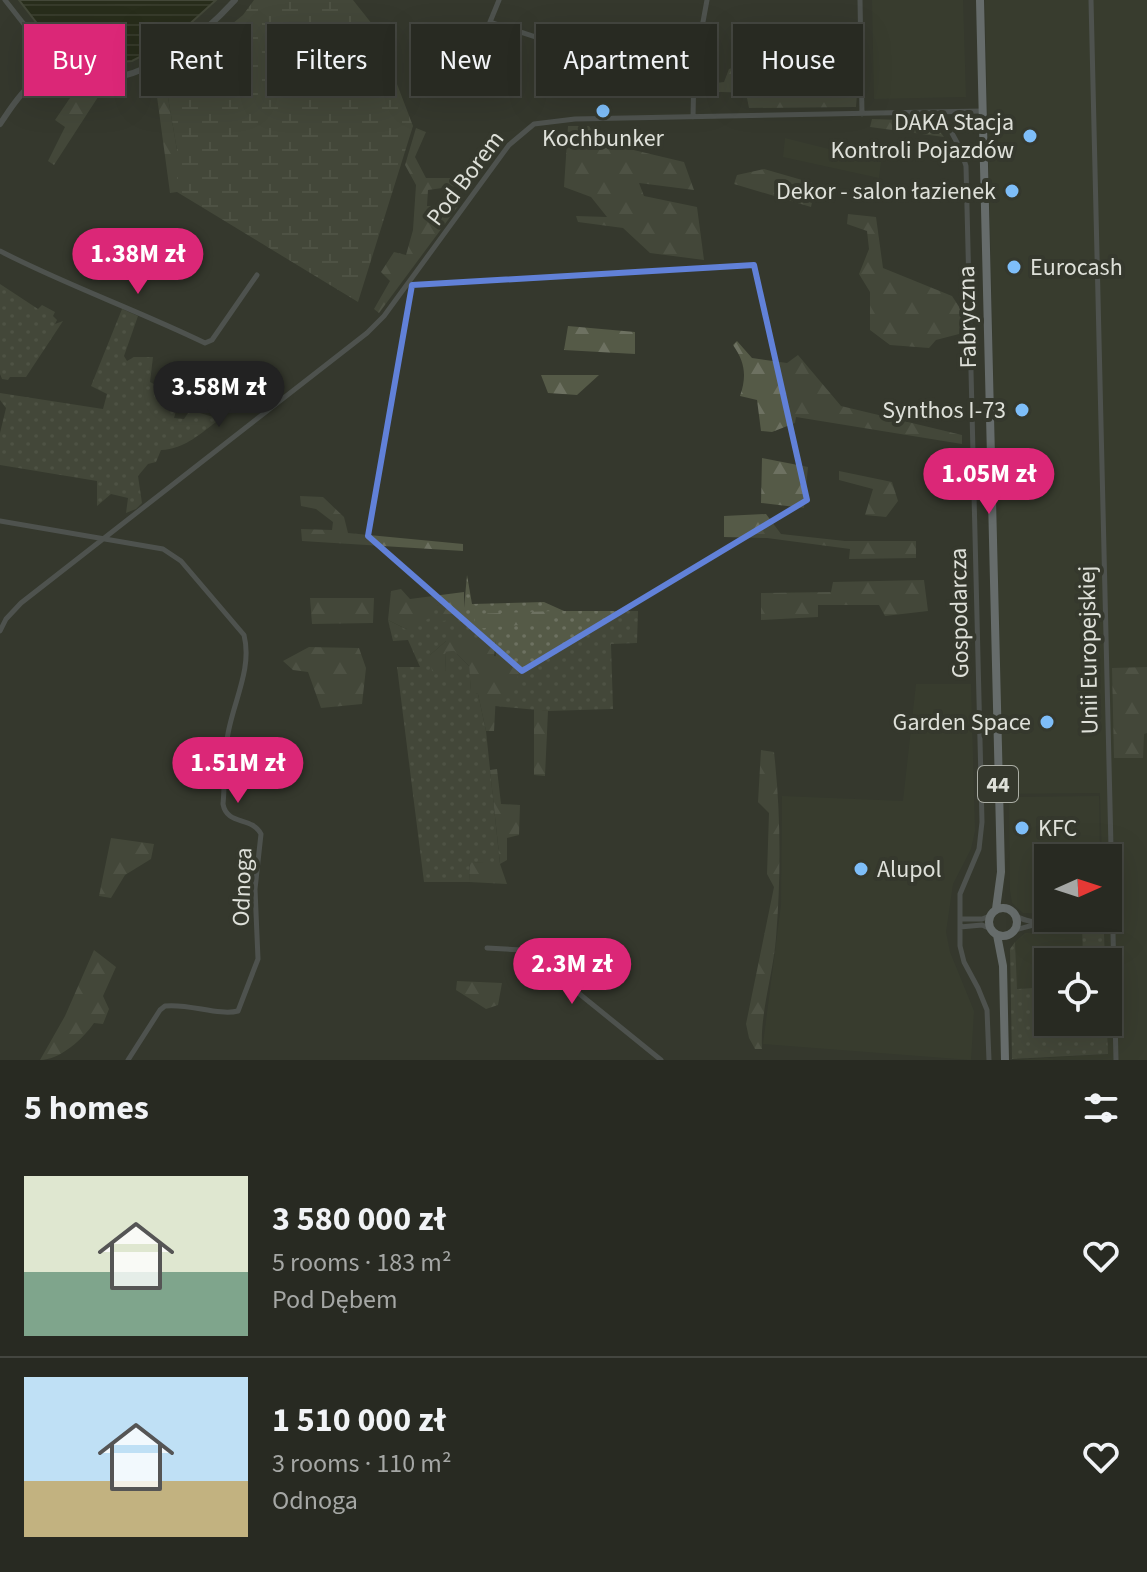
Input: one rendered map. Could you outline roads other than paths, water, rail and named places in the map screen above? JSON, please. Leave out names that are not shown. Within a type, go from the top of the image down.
[{"type":"main road","name":"Fabryczna","points":[[980,0],[1001,872],[1008,908]]},
{"type":"main road","name":"Fabryczna","points":[[993,913],[1001,872]]},
{"type":"main road","points":[[993,913],[1008,908],[1016,916]]},
{"type":"main road","name":"44","points":[[993,913],[1003,933],[1005,1060]]},
{"type":"main road","name":"44","points":[[1003,933],[1016,916]]},
{"type":"street","points":[[5,0],[24,24]]},
{"type":"street","points":[[125,74],[145,69],[187,44],[235,0]]},
{"type":"street","points":[[499,0],[490,22],[536,37]]},
{"type":"street","points":[[703,24],[707,0]]},
{"type":"street","points":[[860,0],[862,114]]},
{"type":"street","name":"Unii Europejskiej","points":[[1091,0],[1111,844]]},
{"type":"street","points":[[0,124],[24,91]]},
{"type":"street","points":[[693,96],[693,117]]},
{"type":"street","name":"Pod Borem","points":[[0,631],[21,603],[354,343],[384,316],[509,145],[534,124],[575,119],[983,111]]},
{"type":"street","name":"Gospodarcza","points":[[941,113],[966,166],[981,838],[960,894],[960,927],[964,962],[987,1010],[989,1060]]},
{"type":"street","points":[[0,251],[205,343],[212,340],[257,275]]},
{"type":"street","points":[[0,521],[104,539]]},
{"type":"street","name":"Odnoga","points":[[104,539],[148,545],[173,554],[244,635],[246,661],[227,739],[223,804],[229,817],[258,828],[261,841],[255,877],[258,959],[242,1005],[238,1011],[230,1013],[211,1008],[165,1006],[128,1060]]},
{"type":"street","points":[[960,919],[982,919],[993,913]]},
{"type":"street","points":[[1016,916],[1034,921]]},
{"type":"street","points":[[960,927],[982,925],[1003,933],[1034,925]]},
{"type":"street","name":"Unii Europejskiej","points":[[1113,932],[1116,1060]]},
{"type":"street","points":[[487,948],[538,951],[550,970],[661,1060]]},
{"type":"place","name":"Kochbunker","points":[[603,111]]},
{"type":"place","name":"DAKA Stacja Kontroli Pojazdów","points":[[1030,136]]},
{"type":"place","name":"Dekor - salon łazienek","points":[[1012,191]]},
{"type":"place","name":"Eurocash","points":[[1014,267]]},
{"type":"place","name":"Synthos I-73","points":[[1022,410]]},
{"type":"place","name":"Garden Space","points":[[1047,722]]},
{"type":"place","name":"KFC","points":[[1022,828]]},
{"type":"place","name":"Alupol","points":[[861,869]]}]
